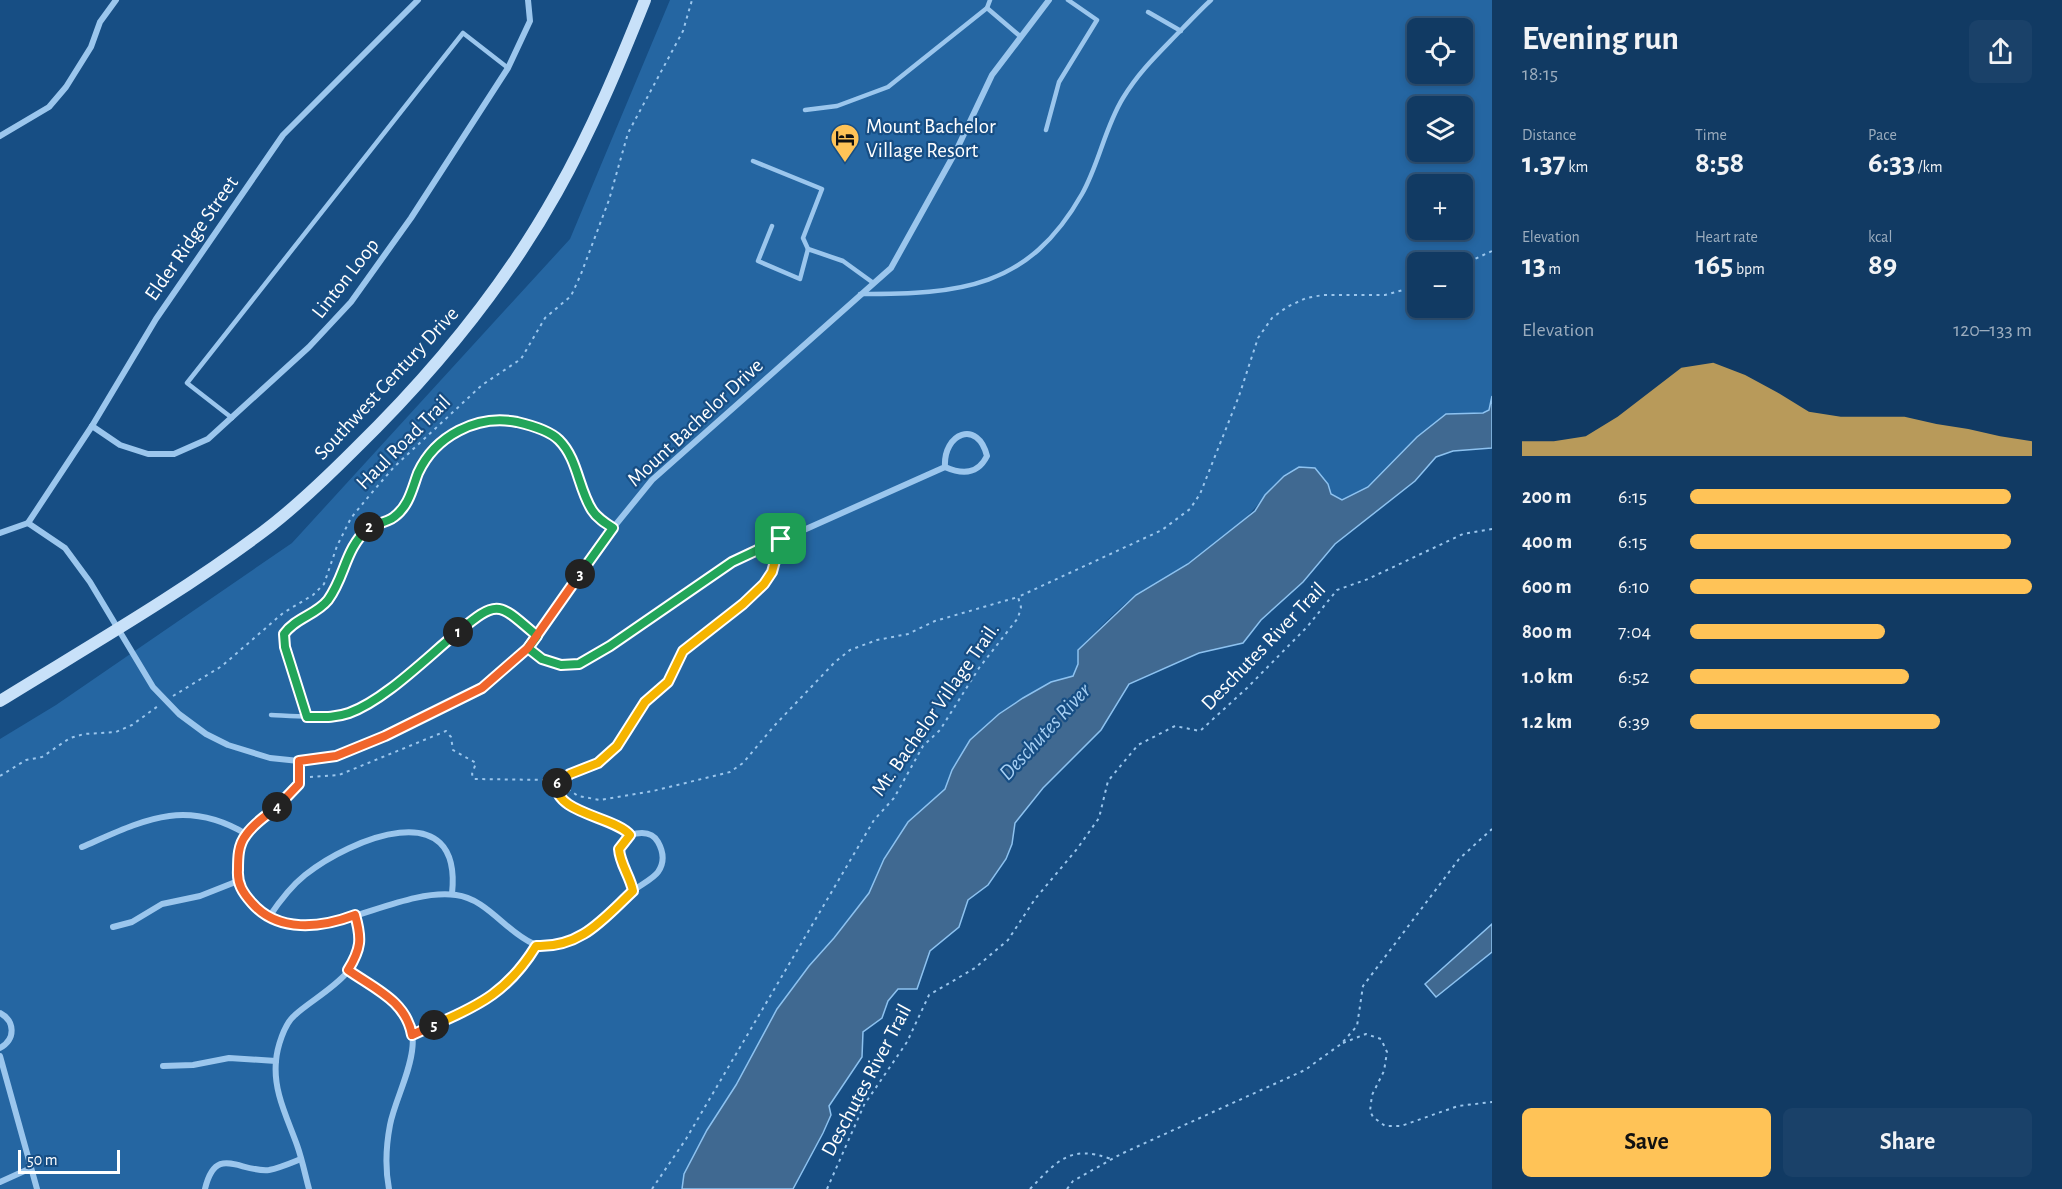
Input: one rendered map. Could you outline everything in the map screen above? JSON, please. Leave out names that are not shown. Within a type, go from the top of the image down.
[{"type":"main road","name":"Southwest Century Drive","points":[[0,701],[191,582],[265,530],[328,476],[387,418],[442,357],[501,280],[557,192],[598,111],[645,0]]},
{"type":"street","points":[[0,136],[49,108],[91,47],[100,22],[116,0]]},
{"type":"street","name":"Elder Ridge Street","points":[[28,523],[92,426],[156,319],[283,135],[418,0]]},
{"type":"street","name":"Linton Loop","points":[[92,426],[120,445],[148,454],[174,454],[208,440],[309,347],[351,302],[411,218],[508,68],[530,21],[528,0]]},
{"type":"street","name":"Mount Bachelor Drive","points":[[28,523],[65,548],[118,628],[153,687],[179,714],[206,734],[228,745],[270,758],[299,761],[336,756],[385,736],[482,688],[528,648],[613,528],[652,480],[891,267],[946,170],[992,75],[1049,0]]},
{"type":"street","points":[[528,648],[542,659],[561,665],[579,664],[610,646],[732,562],[945,467],[958,473],[974,471],[982,465],[987,456],[984,444],[975,436],[963,434],[954,438],[947,447],[945,467]]},
{"type":"street","points":[[0,533],[28,523]]},
{"type":"street","points":[[299,761],[299,784],[294,791],[246,834],[240,843],[238,881],[250,901],[262,914],[279,923],[327,924],[412,896],[452,894],[473,899],[492,911],[513,932],[536,946],[550,947],[570,942],[591,930],[633,891],[658,872],[663,859],[656,838],[648,834],[630,835],[619,849],[620,858],[633,891]]},
{"type":"street","points":[[82,847],[153,819],[180,814],[205,815],[229,824],[246,834]]},
{"type":"street","points":[[269,917],[285,894],[306,874],[361,842],[393,832],[421,832],[434,837],[444,847],[453,864],[452,894]]},
{"type":"street","points":[[113,927],[132,922],[162,904],[200,896],[238,881]]},
{"type":"street","points":[[309,1189],[275,1084],[276,1061],[279,1044],[292,1017],[331,989],[348,970],[355,958],[361,938],[355,915]]},
{"type":"street","points":[[348,970],[398,1004],[410,1021],[412,1035],[410,1067],[390,1124],[385,1171],[388,1189]]},
{"type":"street","points":[[0,1013],[9,1019],[12,1028],[11,1037],[0,1048]]},
{"type":"street","points":[[0,1056],[37,1189]]},
{"type":"street","points":[[163,1066],[193,1065],[229,1058],[276,1061]]},
{"type":"street","points":[[205,1189],[212,1170],[221,1163],[230,1162],[253,1169],[270,1170],[301,1159]]},
{"type":"street","points":[[0,1182],[31,1168]]},
{"type":"lane","points":[[805,110],[837,106],[888,87],[987,9],[990,0]]},
{"type":"lane","points":[[1046,130],[1059,82],[1097,20],[1068,0]]},
{"type":"lane","points":[[860,294],[912,294],[960,288],[992,279],[1022,265],[1049,241],[1082,193],[1122,99],[1143,68],[1209,1]]},
{"type":"lane","points":[[987,9],[1021,37]]},
{"type":"lane","points":[[1148,12],[1181,31]]},
{"type":"lane","points":[[232,418],[187,383],[238,318],[463,33],[508,68]]},
{"type":"lane","points":[[753,161],[822,189],[803,238],[808,249],[800,279],[758,261],[772,226]]},
{"type":"lane","points":[[808,249],[843,261],[872,282]]},
{"type":"lane","points":[[307,717],[285,647],[284,634],[289,626],[312,614],[327,601],[354,541],[368,527],[394,517],[408,500],[419,471],[435,448],[459,429],[484,422],[507,420],[529,424],[558,439],[572,457],[592,510],[613,528]]},
{"type":"lane","points":[[630,835],[617,824],[576,811],[556,788],[558,781],[598,763],[617,746],[645,702],[668,682],[683,651],[743,604],[764,584],[772,572],[781,539]]},
{"type":"lane","points":[[271,715],[327,717],[347,714],[369,705],[484,610],[502,609],[537,636]]},
{"type":"lane","points":[[412,1035],[489,999],[524,966],[536,946]]},
{"type":"path","name":"Haul Road Trail","points":[[0,776],[26,760],[42,757],[70,738],[84,734],[116,732],[132,725],[191,683],[222,666],[283,613],[313,595],[324,584],[337,546],[351,518],[369,496],[394,467],[482,385],[521,359],[545,318],[571,296],[609,200],[628,133],[683,31],[692,0]]},
{"type":"path","points":[[1473,260],[1492,251]]},
{"type":"path","points":[[300,776],[339,776],[446,731],[452,737],[453,750],[476,763],[472,774],[474,779],[558,781],[578,796],[600,800],[653,791],[730,772],[743,763],[775,725],[835,662],[850,650],[877,640],[908,634],[936,621],[1018,597],[1162,530],[1190,509],[1200,494],[1239,396],[1258,338],[1272,318],[1287,307],[1306,298],[1323,295],[1385,295],[1407,289]]},
{"type":"path","name":"Deschutes River Trail","points":[[827,1189],[864,1105],[907,1042],[929,995],[975,968],[1008,940],[1035,899],[1077,849],[1099,818],[1108,781],[1138,745],[1175,726],[1200,731],[1255,681],[1307,627],[1337,590],[1368,579],[1463,534],[1492,529]]},
{"type":"path","name":"Mt. Bachelor Village Trail.","points":[[652,1189],[686,1139],[874,820],[894,798],[912,762],[923,746],[940,730],[979,668],[1018,618],[1021,608],[1018,597]]},
{"type":"path","points":[[1067,1189],[1073,1181],[1111,1159],[1305,1070],[1341,1044],[1357,1026],[1363,987],[1459,860],[1492,829]]},
{"type":"path","points":[[1341,1044],[1366,1034],[1382,1040],[1387,1052],[1384,1071],[1372,1095],[1370,1111],[1373,1118],[1385,1126],[1401,1126],[1458,1106],[1492,1102]]},
{"type":"path","points":[[1030,1189],[1060,1159],[1072,1154],[1096,1154],[1111,1159]]},
{"type":"shaded area","points":[[670,0],[1492,0],[1492,396],[1489,410],[1483,413],[1446,414],[1368,487],[1342,500],[1331,494],[1328,484],[1265,495],[1240,524],[1219,542],[1128,602],[1078,650],[1078,664],[1073,676],[1051,682],[952,770],[945,789],[908,822],[884,859],[869,893],[777,1009],[736,1085],[707,1130],[684,1174],[682,1189],[0,1189],[0,739],[56,705],[292,543],[570,239]]},
{"type":"water","name":"Deschutes River","points":[[1492,396],[1492,448],[1453,451],[1436,457],[1415,481],[1335,544],[1303,582],[1261,620],[1243,643],[1199,653],[1129,684],[1101,730],[1043,788],[1015,823],[1012,844],[1006,859],[988,885],[968,900],[959,927],[930,951],[917,989],[898,989],[888,1001],[882,1018],[863,1032],[862,1057],[829,1106],[831,1115],[793,1189],[682,1189],[684,1174],[707,1130],[736,1085],[777,1009],[869,893],[884,859],[908,822],[945,789],[952,770],[970,740],[999,714],[1023,698],[1051,682],[1073,676],[1078,664],[1078,650],[1136,595],[1188,564],[1255,511],[1265,495],[1284,476],[1299,467],[1315,468],[1328,484],[1331,494],[1342,500],[1368,487],[1417,437],[1446,414],[1483,413],[1489,410]]},
{"type":"water","points":[[1492,924],[1492,952],[1436,997],[1425,984]]},
{"type":"place","name":"Mount Bachelor Village Resort","points":[[845,164]]},
{"type":"route","points":[[781,539],[732,562],[610,646],[579,664],[561,665],[542,659],[528,648],[537,636],[513,615],[502,609],[493,608],[484,610],[369,705],[347,714],[307,717],[285,647],[284,634],[289,626],[312,614],[327,601],[354,541],[368,527],[394,517],[408,500],[419,471],[435,448],[459,429],[484,422],[507,420],[529,424],[558,439],[572,457],[592,510],[613,528],[537,636],[532,643],[528,648],[482,688],[385,736],[336,756],[299,761],[299,784],[294,791],[256,824],[240,843],[237,873],[240,887],[262,914],[279,923],[327,924],[355,915],[361,938],[355,958],[348,970],[398,1004],[410,1021],[412,1035],[457,1016],[489,999],[524,966],[536,946],[550,947],[570,942],[591,930],[633,891],[620,858],[619,849],[630,835],[625,828],[576,811],[559,793],[556,785],[563,777],[598,763],[617,746],[645,702],[668,682],[683,651],[743,604],[764,584],[772,572],[781,539]]}]
